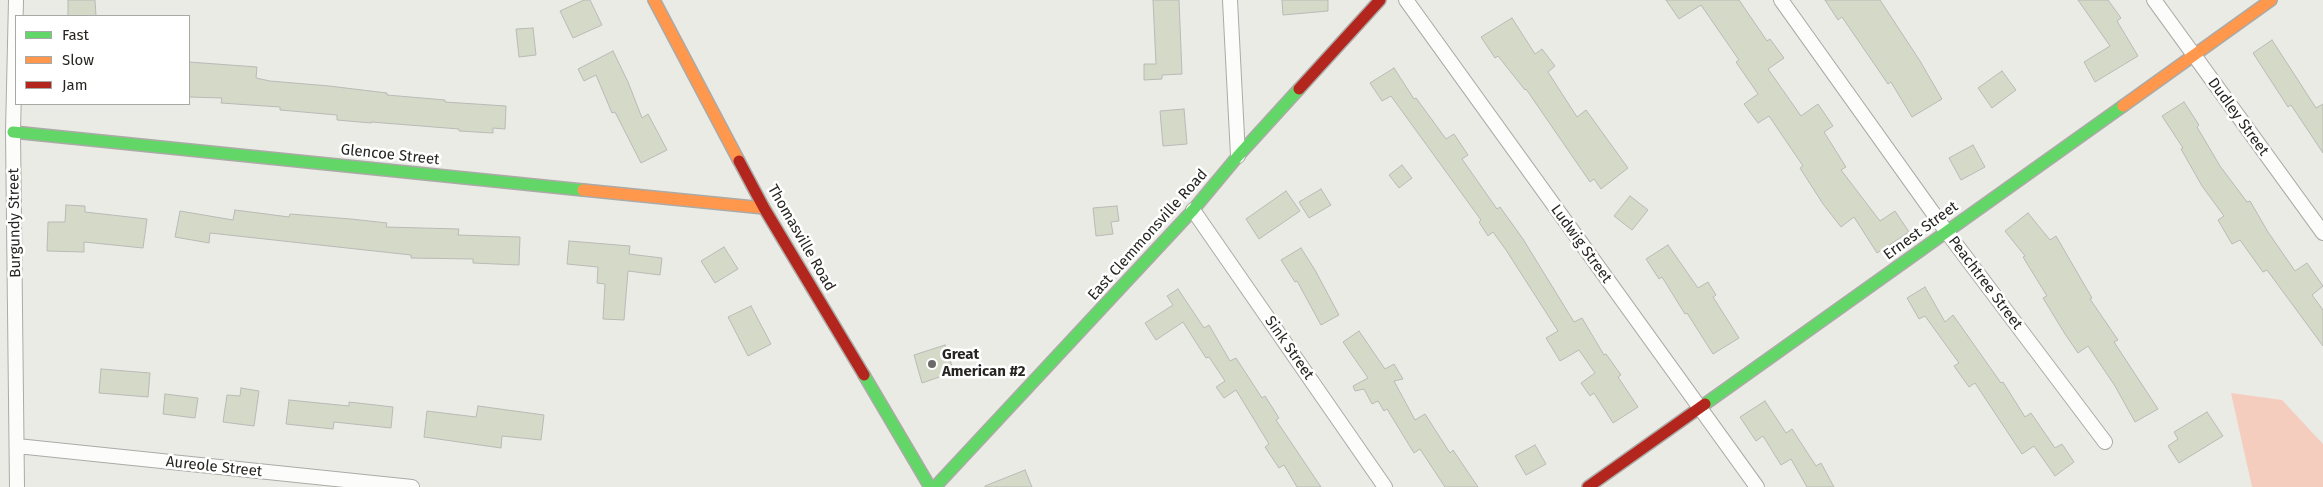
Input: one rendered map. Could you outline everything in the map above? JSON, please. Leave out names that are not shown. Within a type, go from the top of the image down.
[{"type":"street","name":"Burgundy Street","points":[[16,0],[16,15]]},
{"type":"street","name":"Thomasville Road","points":[[654,0],[764,208],[930,487]]},
{"type":"street","points":[[1230,0],[1238,156]]},
{"type":"street","name":"East Clemmonsville Road","points":[[935,487],[1193,210],[1238,156],[1380,0]]},
{"type":"street","name":"Ludwig Street","points":[[1406,0],[1757,487]]},
{"type":"street","name":"Peachtree Street","points":[[1781,0],[1946,231],[2105,442]]},
{"type":"street","name":"Dudley Street","points":[[2154,0],[2193,57],[2323,233]]},
{"type":"street","name":"Ernest Street","points":[[1588,487],[2271,0]]},
{"type":"street","name":"Burgundy Street","points":[[15,44],[13,132],[17,487]]},
{"type":"street","name":"Glencoe Street","points":[[13,132],[764,208]]},
{"type":"street","name":"Sink Street","points":[[1193,210],[1385,487]]},
{"type":"street","name":"Aureole Street","points":[[17,446],[412,487]]},
{"type":"shaded area","points":[[2231,393],[2282,400],[2323,444],[2323,487],[2252,487]]},
{"type":"building","points":[[68,0],[95,0],[96,15],[68,15]]},
{"type":"building","points":[[584,0],[590,0],[602,25],[573,38],[560,11]]},
{"type":"building","points":[[1153,0],[1179,0],[1182,74],[1162,75],[1162,79],[1144,80],[1144,64],[1156,64]]},
{"type":"building","points":[[1282,0],[1328,0],[1328,11],[1283,15]]},
{"type":"building","points":[[1666,0],[1739,0],[1767,41],[1770,39],[1784,58],[1768,69],[1801,116],[1818,104],[1833,126],[1824,132],[1846,167],[1841,170],[1880,221],[1895,211],[1909,232],[1877,253],[1854,217],[1841,227],[1823,204],[1800,168],[1803,166],[1769,116],[1758,123],[1744,104],[1758,94],[1736,62],[1739,60],[1701,5],[1679,19]]},
{"type":"building","points":[[1825,0],[1880,0],[1920,61],[1942,99],[1912,117],[1891,82],[1888,84],[1842,17],[1838,20]]},
{"type":"building","points":[[2078,0],[2108,0],[2121,18],[2117,21],[2138,56],[2095,82],[2084,62],[2110,46]]},
{"type":"building","points":[[1512,18],[1535,54],[1542,49],[1555,66],[1548,72],[1577,117],[1586,110],[1628,168],[1601,189],[1594,179],[1590,182],[1526,89],[1498,56],[1495,58],[1481,37]]},
{"type":"building","points":[[533,28],[536,55],[519,57],[516,29]]},
{"type":"building","points":[[2272,40],[2316,108],[2323,104],[2323,153],[2291,105],[2288,107],[2253,53]]},
{"type":"building","points":[[613,51],[642,118],[648,114],[667,150],[641,163],[615,112],[612,113],[596,75],[584,81],[578,69]]},
{"type":"building","points":[[190,62],[257,67],[256,78],[270,81],[329,86],[387,93],[387,95],[445,100],[445,102],[506,106],[505,129],[493,128],[493,133],[337,120],[337,115],[280,110],[280,107],[221,103],[222,98],[190,97]]},
{"type":"building","points":[[1394,68],[1414,99],[1416,98],[1446,139],[1454,134],[1468,155],[1462,159],[1497,209],[1500,207],[1523,239],[1574,322],[1582,318],[1604,355],[1606,354],[1621,375],[1618,377],[1638,407],[1613,423],[1594,393],[1590,396],[1581,383],[1595,373],[1579,350],[1560,361],[1546,338],[1558,331],[1506,250],[1493,232],[1488,236],[1479,222],[1481,220],[1391,96],[1382,101],[1370,83]]},
{"type":"building","points":[[2002,71],[2016,90],[1992,108],[1978,88]]},
{"type":"building","points":[[2184,102],[2199,125],[2197,127],[2220,166],[2247,202],[2250,201],[2268,232],[2295,271],[2307,263],[2323,286],[2312,295],[2323,310],[2323,346],[2267,270],[2263,272],[2240,240],[2232,244],[2218,220],[2224,216],[2202,186],[2181,149],[2183,148],[2162,116]]},
{"type":"building","points":[[1184,109],[1187,144],[1163,146],[1160,111]]},
{"type":"building","points":[[1973,145],[1985,167],[1961,180],[1949,158]]},
{"type":"building","points":[[1402,165],[1412,178],[1399,188],[1389,175]]},
{"type":"building","points":[[1321,189],[1331,205],[1309,218],[1299,202]]},
{"type":"building","points":[[1286,191],[1300,211],[1259,239],[1246,219]]},
{"type":"building","points":[[1630,196],[1648,210],[1632,230],[1614,216]]},
{"type":"building","points":[[66,205],[85,206],[85,212],[147,219],[143,248],[84,242],[84,252],[47,251],[48,222],[65,222]]},
{"type":"building","points":[[1117,206],[1119,221],[1111,222],[1113,234],[1096,236],[1093,208]]},
{"type":"building","points":[[235,210],[289,217],[290,214],[387,223],[386,227],[459,229],[458,235],[520,237],[519,265],[473,263],[473,259],[411,258],[411,255],[210,233],[209,243],[175,237],[180,211],[233,220]]},
{"type":"building","points":[[2028,213],[2050,240],[2056,236],[2092,298],[2090,299],[2118,340],[2114,342],[2158,409],[2135,422],[2115,386],[2088,346],[2078,353],[2065,334],[2043,298],[2047,296],[2023,257],[2025,256],[2005,231]]},
{"type":"building","points":[[569,241],[630,246],[629,254],[662,258],[660,275],[628,271],[624,320],[603,319],[605,284],[597,283],[598,267],[567,264]]},
{"type":"building","points":[[1668,245],[1698,288],[1708,282],[1716,295],[1713,297],[1739,338],[1713,354],[1662,277],[1659,279],[1646,259]]},
{"type":"building","points":[[724,247],[738,269],[715,283],[701,261]]},
{"type":"building","points":[[1301,248],[1339,315],[1321,325],[1297,281],[1295,282],[1281,260]]},
{"type":"building","points":[[1925,287],[1945,322],[1953,315],[2001,383],[2003,382],[2025,417],[2031,413],[2055,448],[2062,444],[2074,462],[2055,476],[2034,446],[2022,454],[1975,383],[1969,387],[1954,366],[1959,363],[1925,316],[1919,319],[1907,298]]},
{"type":"building","points":[[1178,289],[1204,328],[1209,325],[1230,361],[1236,358],[1262,398],[1265,396],[1279,418],[1276,420],[1321,487],[1297,487],[1284,465],[1279,468],[1265,447],[1269,444],[1236,390],[1224,398],[1216,387],[1225,381],[1209,357],[1206,358],[1183,322],[1156,340],[1145,323],[1173,305],[1167,296]]},
{"type":"building","points":[[751,306],[771,344],[748,356],[728,317]]},
{"type":"building","points":[[1359,331],[1385,369],[1394,364],[1403,379],[1394,381],[1415,420],[1425,414],[1450,453],[1453,450],[1478,487],[1445,487],[1420,449],[1414,453],[1387,409],[1384,411],[1378,401],[1372,404],[1364,389],[1355,391],[1353,386],[1368,378],[1343,342]]},
{"type":"building","points":[[945,345],[954,372],[922,383],[914,355]]},
{"type":"building","points":[[101,369],[150,373],[148,397],[99,393]]},
{"type":"building","points":[[241,388],[259,391],[254,426],[223,422],[227,395],[240,396]]},
{"type":"building","points":[[165,394],[198,398],[195,418],[163,414]]},
{"type":"building","points":[[289,400],[349,406],[349,402],[393,407],[391,428],[334,422],[333,429],[286,424]]},
{"type":"building","points":[[1765,401],[1786,433],[1792,429],[1816,466],[1821,463],[1834,487],[1807,487],[1791,459],[1781,465],[1763,436],[1756,441],[1740,417]]},
{"type":"building","points":[[478,406],[544,415],[541,440],[502,436],[501,448],[424,437],[427,411],[476,417]]},
{"type":"building","points":[[2207,412],[2223,436],[2179,463],[2168,446],[2178,439],[2174,432]]},
{"type":"building","points":[[1535,445],[1546,464],[1526,475],[1515,456]]},
{"type":"building","points":[[1025,470],[1032,487],[985,487],[985,486]]},
{"type":"traffic: fast","points":[[935,487],[1193,210],[1238,156],[1299,89]]},
{"type":"traffic: fast","points":[[1705,404],[2123,106]]},
{"type":"traffic: fast","points":[[13,132],[583,190]]},
{"type":"traffic: fast","points":[[864,375],[930,487]]},
{"type":"traffic: slow","points":[[654,0],[739,161]]},
{"type":"traffic: slow","points":[[2123,106],[2271,0]]},
{"type":"traffic: slow","points":[[583,190],[764,208]]},
{"type":"traffic: jam","points":[[1299,89],[1380,0]]},
{"type":"traffic: jam","points":[[739,161],[764,208],[864,375]]},
{"type":"traffic: jam","points":[[1588,487],[1705,404]]},
{"type":"place","name":"Great American #2","points":[[932,364]]}]
